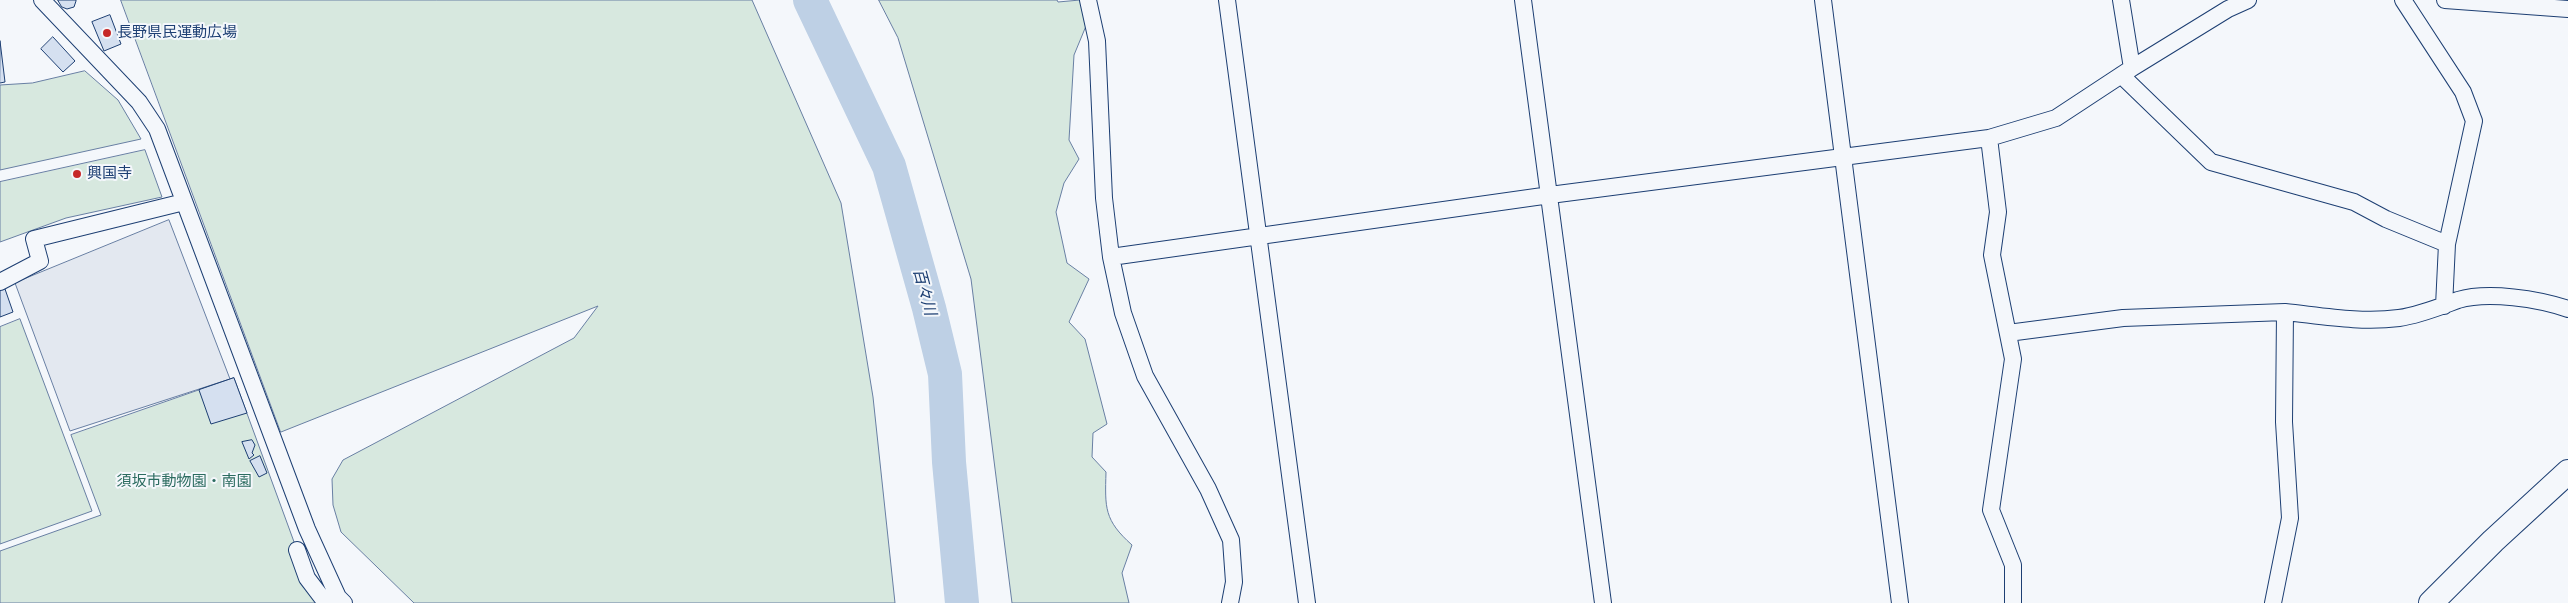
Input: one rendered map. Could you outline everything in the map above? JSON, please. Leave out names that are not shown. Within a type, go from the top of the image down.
[{"type":"street","points":[[42,0],[139,102],[157,129],[307,528],[338,598],[344,603]]},
{"type":"street","points":[[1088,0],[1097,41],[1104,198],[1110,257],[1122,313],[1145,376],[1208,489],[1231,540],[1234,582],[1230,603]]},
{"type":"street","points":[[1227,0],[1260,236],[1307,603]]},
{"type":"street","points":[[1523,0],[1603,603]]},
{"type":"street","points":[[1823,0],[1900,603]]},
{"type":"street","points":[[2121,0],[2127,72],[2211,162],[2354,202],[2386,219],[2447,244]]},
{"type":"street","points":[[1110,257],[1550,195],[1989,138],[2056,118],[2228,9],[2248,0]]},
{"type":"street","points":[[2403,0],[2463,92],[2474,120],[2447,244],[2444,306]]},
{"type":"street","points":[[2445,0],[2568,9]]},
{"type":"street","points":[[1989,138],[1998,212],[1992,255],[2013,359],[1991,510],[2013,565],[2013,603]]},
{"type":"street","points":[[0,282],[40,261],[34,239],[184,202]]},
{"type":"street","points":[[2008,334],[2123,318],[2285,312],[2364,321],[2400,318],[2460,300],[2502,297],[2538,300],[2568,309]]},
{"type":"street","points":[[2273,603],[2290,518],[2284,422],[2285,312]]},
{"type":"street","points":[[2430,603],[2493,541],[2568,472]]},
{"type":"street","points":[[297,550],[307,578],[326,603]]},
{"type":"green space","points":[[121,0],[752,0],[841,203],[873,397],[895,603],[414,603],[341,532],[333,505],[332,479],[343,460],[574,338],[598,306],[281,432]]},
{"type":"green space","points":[[879,0],[1057,0],[1058,2],[1080,0],[1086,26],[1074,55],[1069,140],[1079,159],[1064,183],[1056,212],[1067,263],[1089,279],[1069,322],[1085,339],[1107,424],[1093,433],[1092,457],[1106,472],[1106,504],[1111,520],[1132,545],[1122,573],[1129,603],[1012,603],[971,279],[898,38]]},
{"type":"green space","points":[[85,71],[118,100],[141,139],[0,170],[0,85],[32,83]]},
{"type":"green space","points":[[145,150],[162,197],[66,218],[0,242],[0,182]]},
{"type":"green space","points":[[20,319],[92,511],[0,544],[0,327]]},
{"type":"green space","name":"須坂市動物園・南園","points":[[234,378],[297,550],[326,603],[0,603],[0,551],[101,515],[71,435]]},
{"type":"shaded area","points":[[169,220],[230,379],[70,431],[15,283]]},
{"type":"building","points":[[58,0],[76,1],[74,7],[67,9],[62,7]]},
{"type":"building","name":"長野県民運動広場","points":[[110,15],[121,44],[104,51],[92,22]]},
{"type":"building","points":[[53,37],[75,61],[63,72],[41,49]]},
{"type":"building","points":[[0,41],[5,82],[0,83]]},
{"type":"building","points":[[5,289],[13,312],[0,317],[0,290]]},
{"type":"building","points":[[234,378],[247,413],[211,424],[199,390]]},
{"type":"building","points":[[252,440],[255,445],[252,453],[254,455],[249,459],[242,442]]},
{"type":"building","points":[[260,456],[267,473],[259,477],[250,461]]},
{"type":"waterway","name":"百々川","points":[[810,0],[889,166],[929,308],[945,374],[949,462],[962,603]]},
{"type":"place","name":"長野県民運動広場","points":[[107,33]]},
{"type":"place","name":"興国寺","points":[[77,174]]}]
